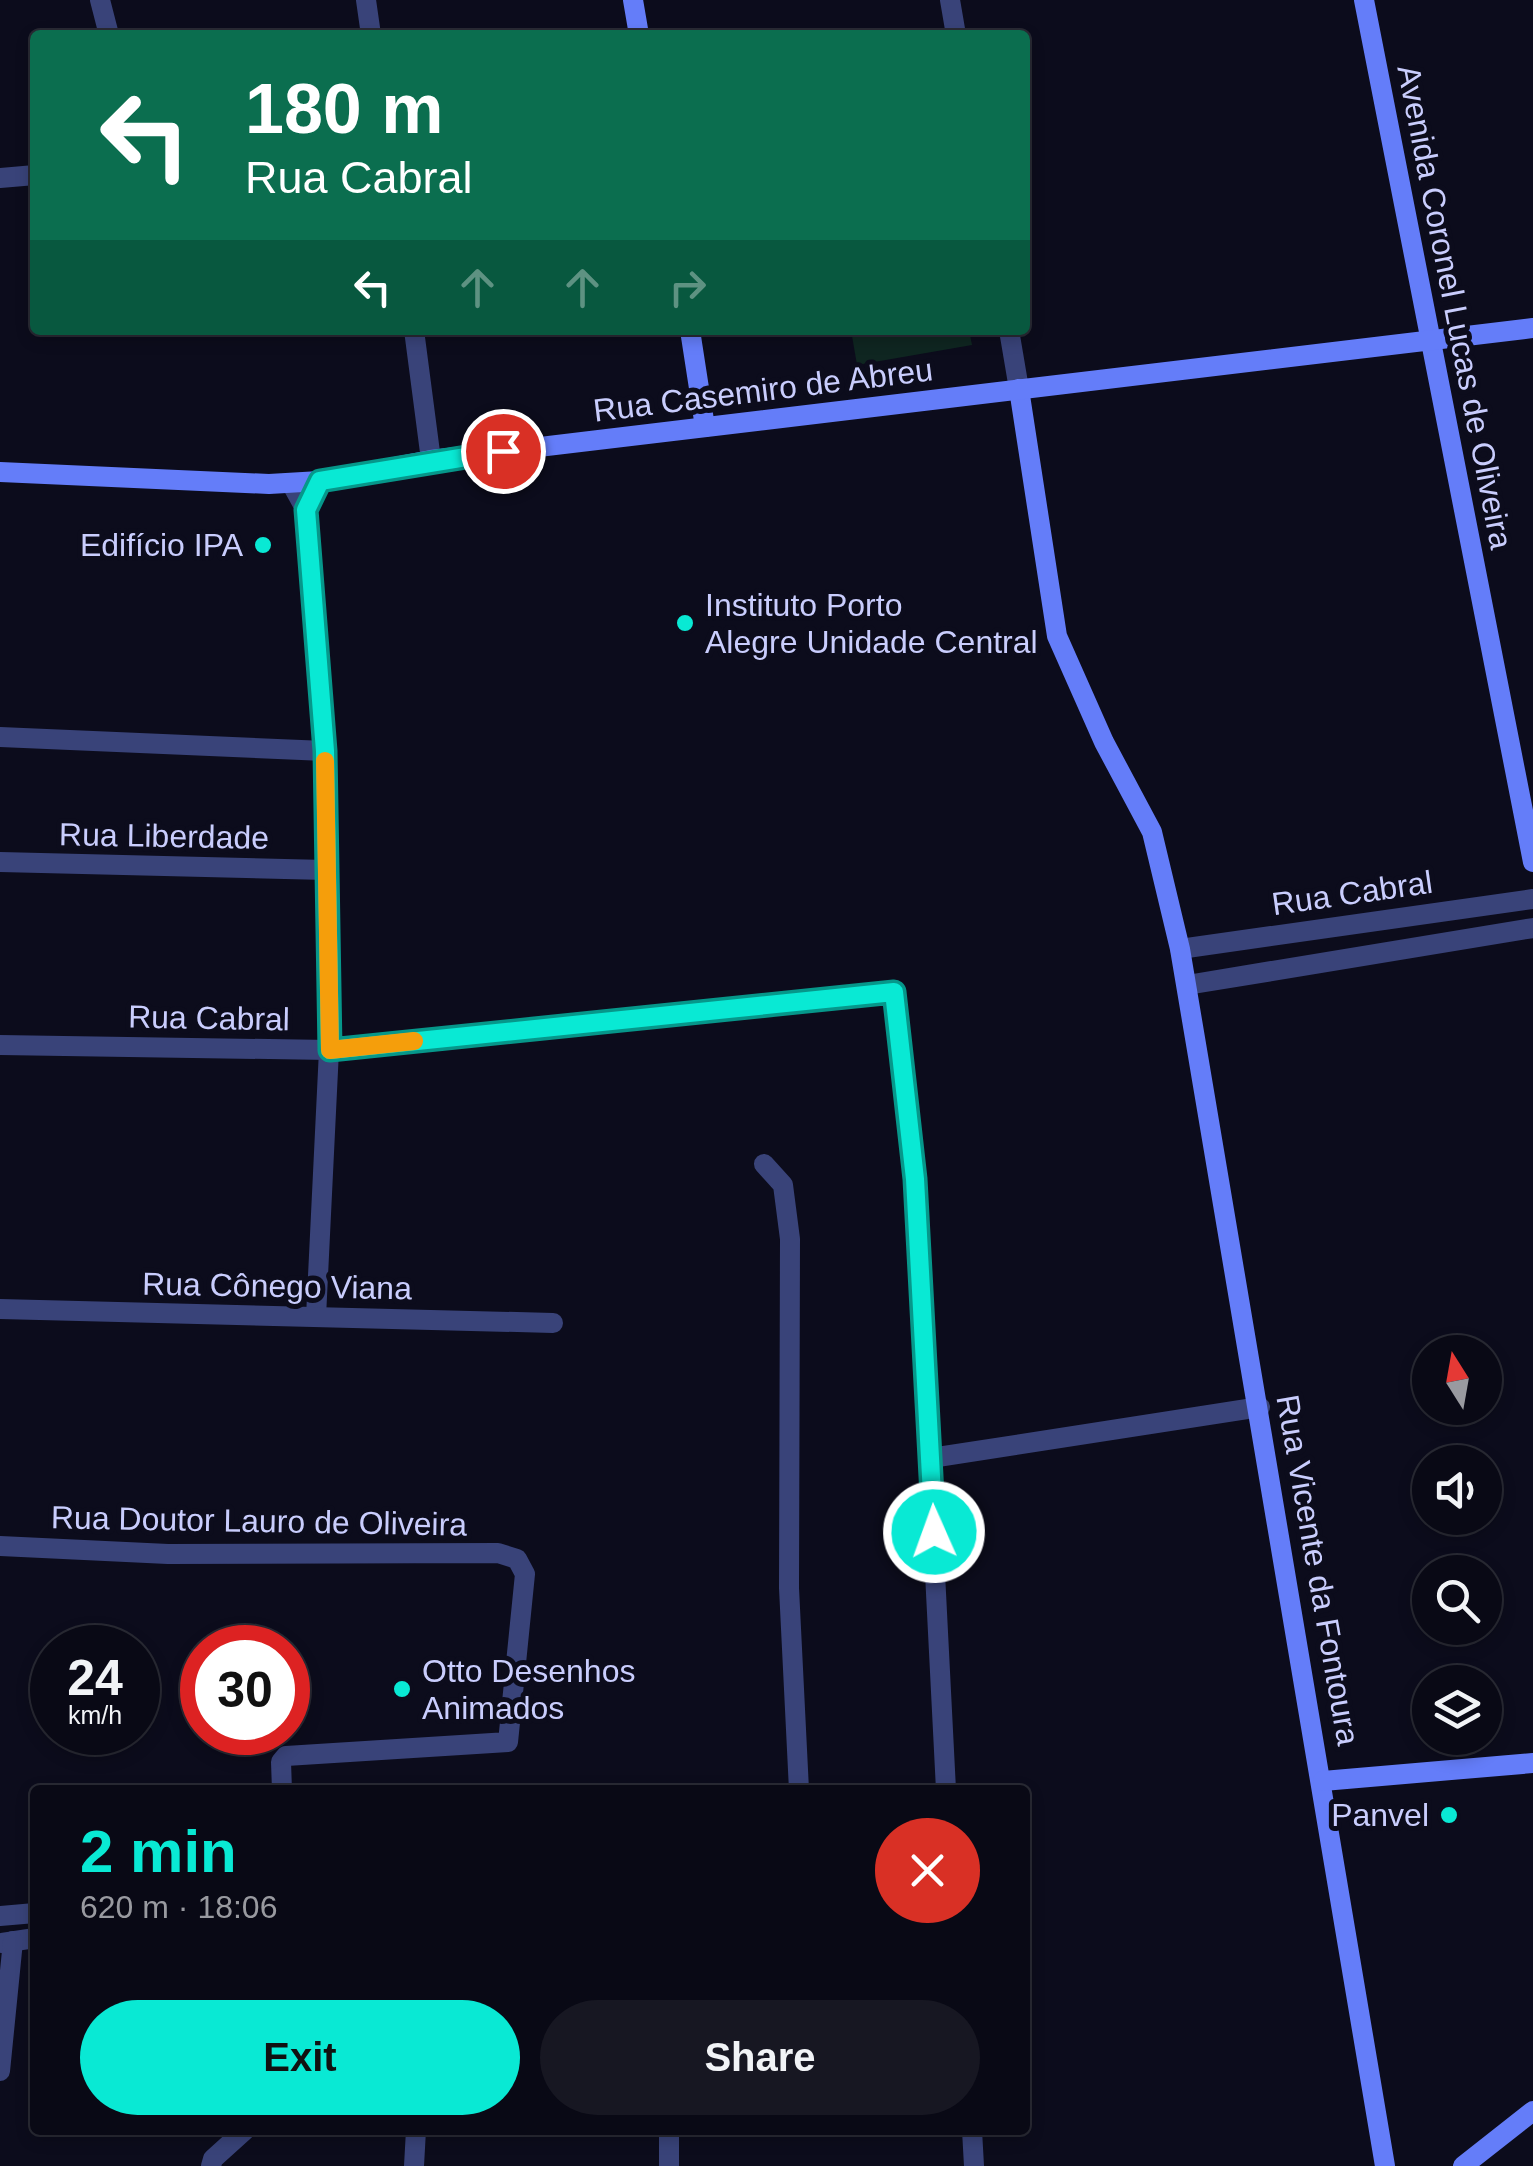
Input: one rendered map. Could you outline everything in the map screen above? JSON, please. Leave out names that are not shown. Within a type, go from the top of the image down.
[{"type":"street","points":[[100,0],[108,30]]},
{"type":"street","points":[[366,0],[370,30]]},
{"type":"street","points":[[632,0],[638,30]]},
{"type":"street","points":[[950,0],[955,30]]},
{"type":"street","name":"Avenida Coronel Lucas de Oliveira","points":[[1364,0],[1533,862]]},
{"type":"street","points":[[0,178],[30,175]]},
{"type":"street","name":"Rua Casemiro de Abreu","points":[[0,472],[320,481],[431,460],[1533,328]]},
{"type":"street","points":[[415,335],[431,460]]},
{"type":"street","points":[[691,335],[705,427]]},
{"type":"street","points":[[1010,335],[1019,389]]},
{"type":"street","name":"Rua Vicente da Fontoura","points":[[1019,389],[1057,636],[1104,742],[1152,832],[1180,949],[1385,2166]]},
{"type":"street","points":[[306,510],[320,481]]},
{"type":"street","points":[[292,483],[306,510],[325,751],[330,1050],[316,1317]]},
{"type":"street","points":[[0,736],[325,751]]},
{"type":"street","name":"Rua Liberdade","points":[[0,862],[326,870]]},
{"type":"street","name":"Rua Cabral","points":[[1180,949],[1533,899]]},
{"type":"street","name":"Rua Cabral","points":[[1186,985],[1533,928]]},
{"type":"street","points":[[1243,939],[1250,974]]},
{"type":"street","name":"Rua Cabral","points":[[0,1046],[330,1050],[894,992],[915,1179],[931,1458]]},
{"type":"street","points":[[764,1164],[783,1184],[790,1239],[789,1588],[799,1785]]},
{"type":"street","name":"Rua Cônego Viana","points":[[0,1309],[553,1323]]},
{"type":"street","points":[[946,1785],[931,1458],[1260,1406]]},
{"type":"street","name":"Rua Doutor Lauro de Oliveira","points":[[0,1546],[168,1554],[498,1553],[518,1558],[526,1574],[508,1742],[286,1756],[280,1762],[282,1785]]},
{"type":"street","points":[[1323,1781],[1533,1763]]},
{"type":"street","points":[[0,1916],[30,1913]]},
{"type":"street","points":[[0,2071],[6,1942]]},
{"type":"street","points":[[1463,2166],[1533,2112]]},
{"type":"street","points":[[211,2166],[213,2159],[239,2135]]},
{"type":"street","points":[[414,2166],[416,2135]]},
{"type":"street","points":[[669,2135],[669,2166]]},
{"type":"street","points":[[972,2135],[974,2166]]},
{"type":"green space","points":[[852,335],[970,335],[972,345],[857,365]]},
{"type":"slow traffic","points":[[325,761],[330,1050],[414,1041]]},
{"type":"place","name":"Edifício IPA","points":[[263,545]]},
{"type":"place","name":"Instituto Porto Alegre Unidade Central","points":[[685,623]]},
{"type":"place","name":"Otto Desenhos Animados","points":[[402,1689]]},
{"type":"place","name":"Panvel","points":[[1449,1815]]},
{"type":"route","points":[[503,451],[320,481],[306,510],[325,751],[330,1050],[894,992],[915,1179],[934,1532]]}]
